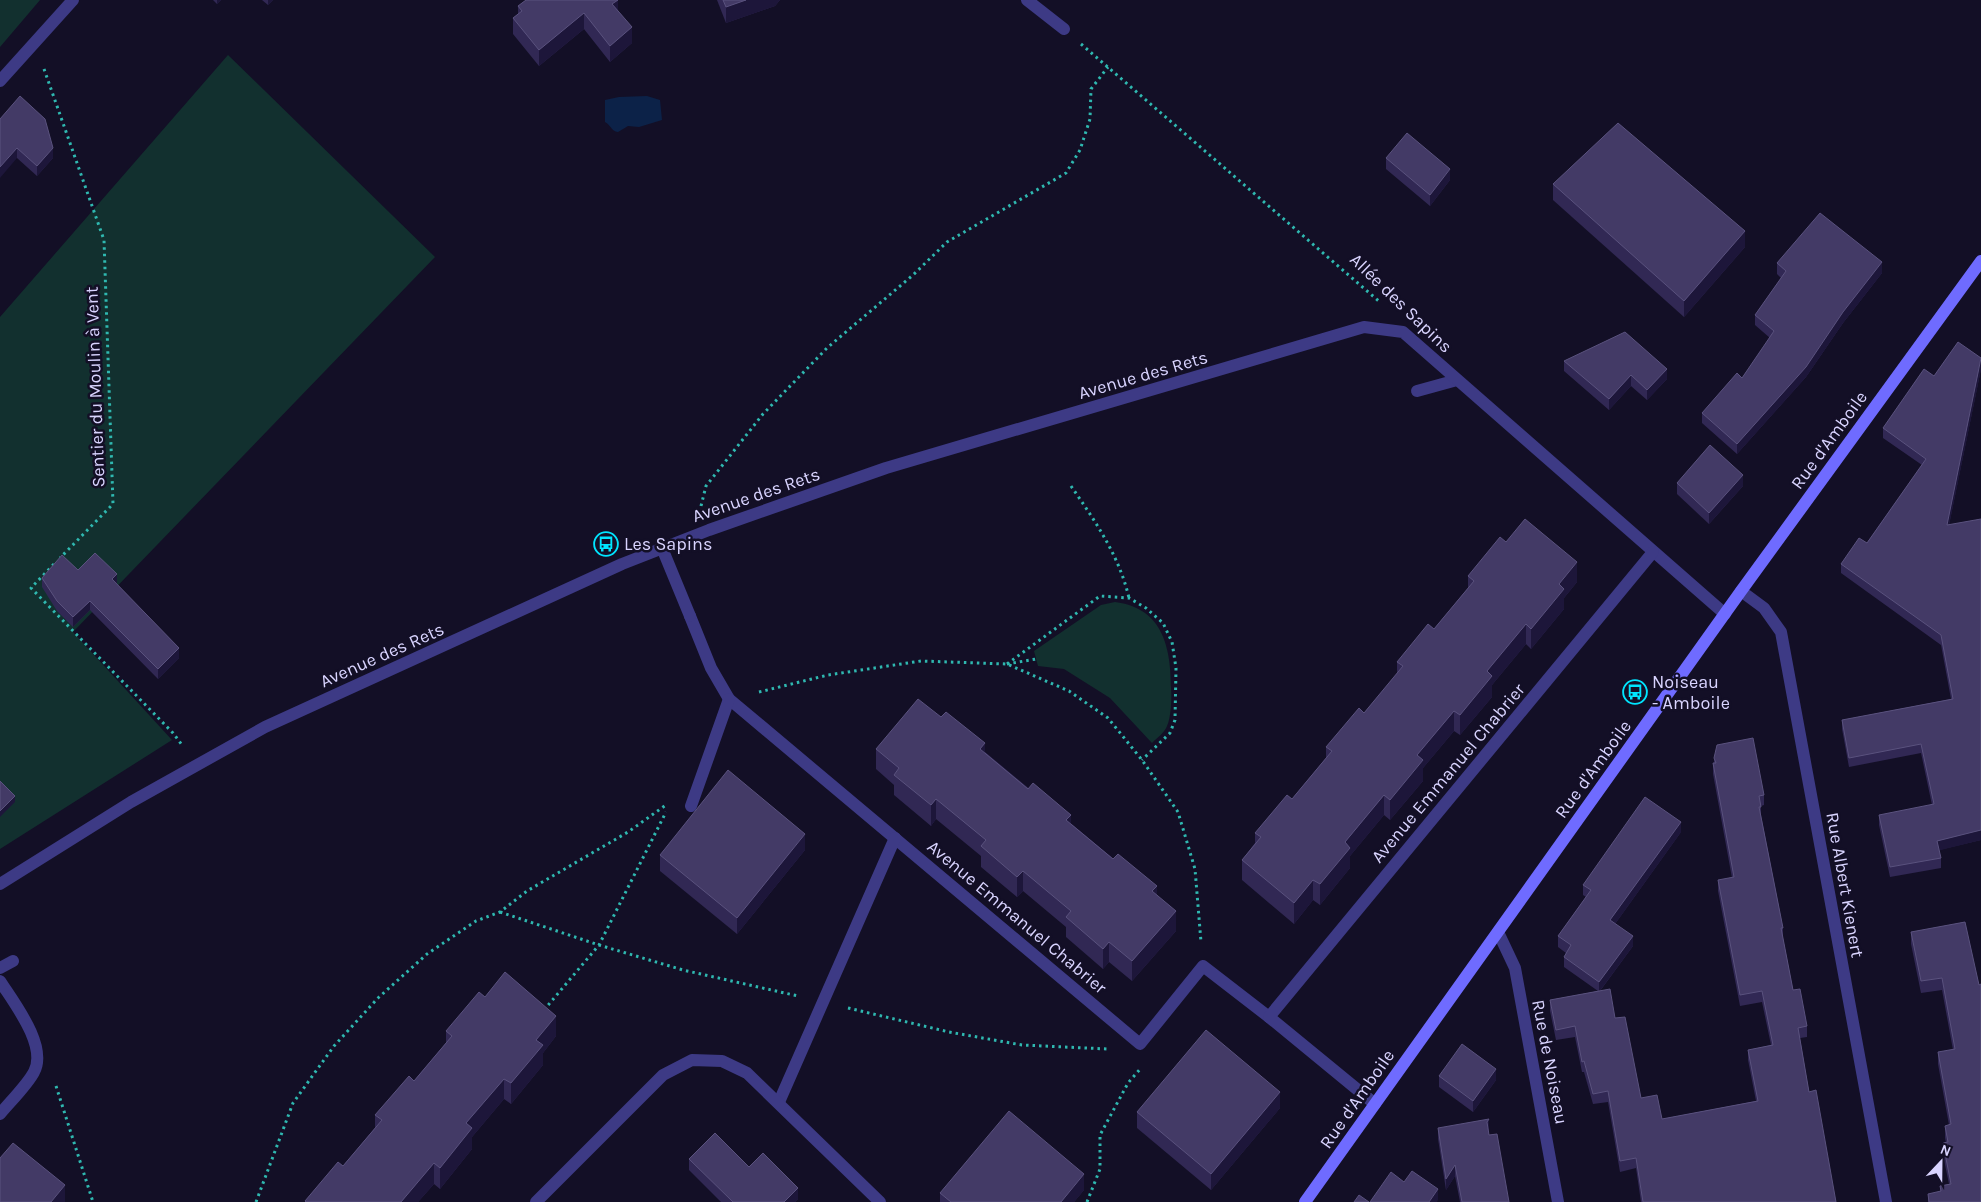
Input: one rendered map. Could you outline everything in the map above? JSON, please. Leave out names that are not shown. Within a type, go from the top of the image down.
[{"type":"street","points":[[0,81],[73,0]]},
{"type":"street","points":[[1028,0],[1064,29]]},
{"type":"street","name":"Rue d'Amboile","points":[[1305,1202],[1741,591],[1981,260]]},
{"type":"street","name":"Avenue des Rets","points":[[0,884],[124,807],[265,727],[622,564],[662,548],[886,468],[1364,327],[1402,332]]},
{"type":"street","name":"Allée des Sapins","points":[[1402,332],[1725,614]]},
{"type":"street","points":[[1417,391],[1457,380]]},
{"type":"street","name":"Avenue Emmanuel Chabrier","points":[[662,548],[711,668],[729,699],[1140,1044]]},
{"type":"street","name":"Avenue Emmanuel Chabrier","points":[[1269,1017],[1653,552]]},
{"type":"street","name":"Rue Albert Kienert","points":[[1741,591],[1764,608],[1781,632],[1886,1202]]},
{"type":"street","points":[[691,806],[729,699]]},
{"type":"street","points":[[779,1102],[895,838]]},
{"type":"street","name":"Rue de Noiseau","points":[[1498,932],[1515,968],[1558,1202]]},
{"type":"street","points":[[0,968],[13,960]]},
{"type":"street","points":[[1140,1044],[1203,966],[1376,1104]]},
{"type":"street","points":[[0,982],[34,1038],[38,1055],[35,1071],[0,1114]]},
{"type":"street","points":[[536,1202],[663,1075],[692,1060],[722,1061],[747,1073],[880,1202]]},
{"type":"path","name":"Allée des Sapins","points":[[1064,29],[1384,307],[1402,332]]},
{"type":"path","name":"Sentier du Moulin à Vent","points":[[35,42],[104,240],[113,504],[31,588],[174,733],[195,765]]},
{"type":"path","points":[[701,508],[706,486],[723,464],[763,414],[827,348],[913,275],[948,242],[1066,173],[1080,150],[1090,118],[1091,90],[1108,67]]},
{"type":"path","points":[[1071,486],[1104,535],[1124,577],[1128,598]]},
{"type":"path","points":[[1007,664],[1100,596],[1128,598],[1146,608],[1163,623],[1172,642],[1176,668],[1175,720],[1170,733],[1142,760]]},
{"type":"path","points":[[729,699],[828,674],[921,661],[1007,664],[1036,659]]},
{"type":"path","points":[[1007,664],[1069,691],[1108,718],[1142,760],[1178,812],[1196,869],[1203,966]]},
{"type":"path","points":[[256,1202],[293,1103],[334,1046],[378,998],[427,954],[476,921],[500,912],[526,891],[628,832],[672,801],[599,945],[540,1014]]},
{"type":"path","points":[[1087,1202],[1100,1169],[1100,1135],[1128,1083],[1152,1057],[1140,1044]]},
{"type":"path","points":[[35,1071],[56,1086],[93,1202]]},
{"type":"green space","points":[[0,0],[40,0],[0,47]]},
{"type":"green space","points":[[228,55],[435,257],[73,632],[172,740],[0,849],[0,317]]},
{"type":"green space","points":[[1115,602],[1144,612],[1154,621],[1166,645],[1171,673],[1170,713],[1163,733],[1152,743],[1110,698],[1064,669],[1038,666],[1034,651],[1101,605]]},
{"type":"water","points":[[647,96],[660,100],[662,120],[639,127],[628,126],[618,132],[605,122],[605,100],[619,97]]},
{"type":"building","points":[[526,0],[618,0],[612,4],[632,27],[610,46],[584,13],[539,50],[513,18],[522,11],[518,6]]},
{"type":"building","points":[[723,0],[746,0],[726,7]]},
{"type":"building","points":[[20,96],[45,119],[53,148],[37,166],[17,148],[0,167],[0,119]]},
{"type":"building","points":[[1618,123],[1745,231],[1684,301],[1553,184]]},
{"type":"building","points":[[1407,133],[1450,169],[1430,195],[1386,158]]},
{"type":"building","points":[[1820,213],[1882,262],[1843,312],[1806,367],[1737,444],[1702,413],[1737,373],[1742,378],[1774,331],[1755,315],[1786,271],[1777,263]]},
{"type":"building","points":[[1625,332],[1667,369],[1647,390],[1631,375],[1609,399],[1564,361]]},
{"type":"building","points":[[1958,342],[1981,358],[1947,525],[1981,519],[1981,830],[1937,841],[1941,858],[1890,867],[1879,815],[1934,804],[1921,744],[1849,758],[1842,720],[1953,699],[1941,635],[1841,564],[1859,538],[1867,543],[1926,459],[1883,428],[1924,369],[1934,376]]},
{"type":"building","points":[[1710,445],[1743,475],[1709,513],[1677,483]]},
{"type":"building","points":[[1525,519],[1577,562],[1559,584],[1564,589],[1531,629],[1526,624],[1487,671],[1492,676],[1460,715],[1454,711],[1417,755],[1423,760],[1390,800],[1384,795],[1345,842],[1350,848],[1320,884],[1313,880],[1294,903],[1242,860],[1261,837],[1255,833],[1287,795],[1292,799],[1332,751],[1326,747],[1359,708],[1364,713],[1403,666],[1397,662],[1428,624],[1434,629],[1474,581],[1468,576],[1500,537],[1506,542]]},
{"type":"building","points":[[95,553],[117,574],[112,579],[179,648],[158,669],[90,601],[73,617],[57,601],[42,578],[62,555],[78,570]]},
{"type":"building","points":[[918,699],[941,717],[946,712],[985,743],[980,749],[1028,789],[1033,783],[1071,815],[1066,820],[1113,859],[1118,854],[1157,886],[1152,891],[1176,911],[1132,961],[1109,942],[1103,949],[1066,917],[1071,911],[1023,871],[1017,877],[981,846],[986,840],[936,799],[931,805],[894,775],[899,768],[876,749]]},
{"type":"building","points":[[1753,738],[1764,795],[1759,796],[1761,807],[1759,807],[1783,928],[1781,928],[1793,990],[1800,989],[1807,1026],[1798,1028],[1809,1092],[1816,1090],[1836,1202],[1643,1202],[1636,1158],[1620,1161],[1608,1091],[1593,1094],[1584,1061],[1582,1062],[1575,1026],[1556,1030],[1550,1000],[1610,989],[1615,1018],[1625,1017],[1641,1098],[1657,1095],[1662,1119],[1758,1101],[1748,1050],[1773,1045],[1762,991],[1740,995],[1718,880],[1734,877],[1713,763],[1716,763],[1714,758],[1717,745]]},
{"type":"building","points":[[728,770],[805,834],[737,918],[660,855]]},
{"type":"building","points":[[0,781],[15,796],[0,811]]},
{"type":"building","points":[[1645,797],[1681,822],[1610,920],[1633,936],[1599,982],[1564,957],[1571,945],[1558,936],[1591,890],[1583,885]]},
{"type":"building","points":[[1965,922],[1979,985],[1981,984],[1981,1202],[1929,1202],[1928,1194],[1941,1191],[1940,1186],[1951,1184],[1943,1143],[1948,1142],[1945,1126],[1951,1124],[1938,1052],[1955,1049],[1942,978],[1921,981],[1911,932]]},
{"type":"building","points":[[505,972],[556,1016],[536,1040],[543,1045],[511,1083],[504,1079],[466,1123],[472,1128],[440,1168],[434,1163],[401,1202],[306,1202],[338,1162],[343,1166],[382,1120],[375,1115],[409,1076],[414,1081],[452,1036],[446,1031],[479,992],[485,997]]},
{"type":"building","points":[[1206,1030],[1280,1092],[1211,1174],[1137,1112]]},
{"type":"building","points":[[1462,1044],[1496,1069],[1473,1101],[1439,1076]]},
{"type":"building","points":[[1009,1111],[1084,1174],[1061,1202],[951,1202],[940,1193]]},
{"type":"building","points":[[1489,1119],[1487,1122],[1489,1135],[1497,1134],[1509,1202],[1462,1202],[1455,1165],[1446,1179],[1438,1128]]},
{"type":"building","points":[[715,1133],[749,1167],[763,1153],[798,1188],[784,1202],[733,1202],[689,1159]]},
{"type":"building","points":[[13,1143],[65,1185],[51,1202],[0,1202],[0,1158]]},
{"type":"building","points":[[1412,1171],[1438,1189],[1429,1202],[1370,1202],[1391,1172],[1404,1182]]},
{"type":"building","points":[[1359,1195],[1369,1202],[1354,1202]]},
{"type":"place","name":"Les Sapins","points":[[606,544]]},
{"type":"place","name":"Noiseau - Amboile","points":[[1635,692]]}]
